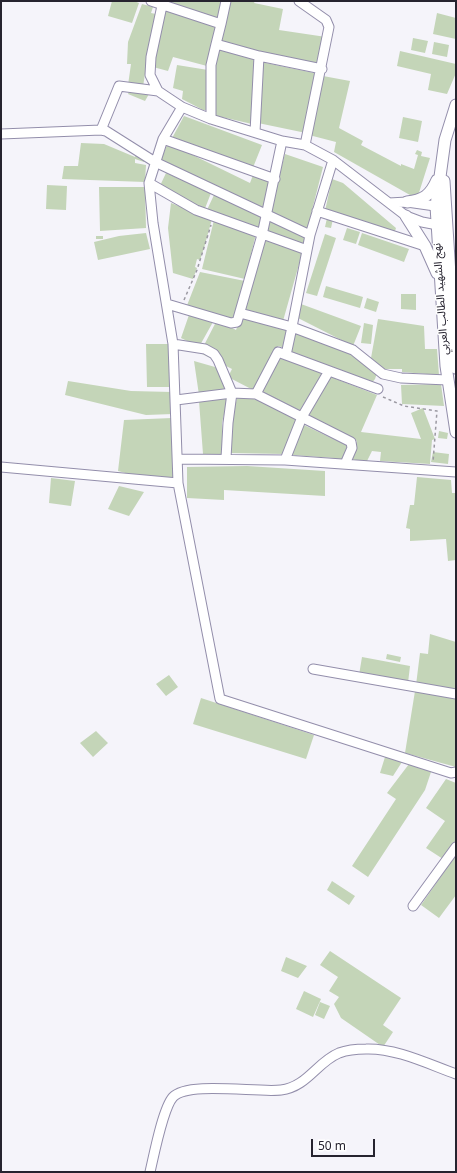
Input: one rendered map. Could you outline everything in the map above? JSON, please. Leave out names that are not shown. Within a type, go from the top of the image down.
[{"type":"main road","name":"نهج الشهيد الطالب العربي","points":[[456,105],[445,140],[440,207],[452,344],[448,380],[456,432]]},
{"type":"main road","points":[[407,202],[420,200],[429,193],[442,170]]},
{"type":"main road","points":[[406,216],[425,246],[440,279]]},
{"type":"main road","name":"نهج الشهيد الطالب العربي","points":[[441,226],[440,279],[456,368]]},
{"type":"street","points":[[151,1],[163,3],[221,24]]},
{"type":"street","points":[[211,119],[211,65],[226,1]]},
{"type":"street","points":[[299,1],[328,22],[329,27],[322,69],[305,146]]},
{"type":"street","points":[[158,91],[150,75],[151,57],[163,3]]},
{"type":"street","points":[[216,44],[259,56],[322,69]]},
{"type":"street","points":[[255,132],[259,56]]},
{"type":"street","points":[[101,130],[120,86],[158,91],[182,107],[211,119],[282,141],[305,146],[333,160],[406,216],[441,226]]},
{"type":"street","points":[[182,107],[163,139],[149,183],[153,224],[173,344],[178,483],[220,699],[451,774],[456,772]]},
{"type":"street","points":[[1,134],[101,130],[155,162],[310,234]]},
{"type":"street","points":[[163,139],[275,180]]},
{"type":"street","points":[[167,304],[232,323],[237,322],[267,215],[282,141]]},
{"type":"street","points":[[286,355],[310,234],[333,160]]},
{"type":"street","points":[[149,183],[196,210],[307,250]]},
{"type":"street","points":[[389,203],[407,202],[440,207]]},
{"type":"street","points":[[317,211],[425,246]]},
{"type":"street","points":[[240,313],[292,327],[353,350],[384,374],[401,378],[448,380]]},
{"type":"street","points":[[173,344],[198,347],[214,354],[232,393],[228,423],[226,458]]},
{"type":"street","points":[[256,394],[278,352],[378,389]]},
{"type":"street","points":[[285,460],[302,417],[329,371]]},
{"type":"street","points":[[176,400],[232,393],[256,394],[351,442],[352,448],[345,464]]},
{"type":"street","points":[[178,459],[226,458],[285,460],[456,472]]},
{"type":"street","points":[[1,467],[178,483]]},
{"type":"street","points":[[313,669],[456,694]]},
{"type":"street","points":[[413,906],[456,847]]},
{"type":"street","points":[[150,1172],[165,1113],[172,1098],[183,1091],[207,1089],[281,1090],[294,1086],[307,1079],[339,1053],[367,1049],[388,1051],[456,1074]]},
{"type":"path","points":[[181,308],[197,270],[214,217]]},
{"type":"path","points":[[378,389],[383,398],[404,406],[437,411],[432,470]]},
{"type":"building","points":[[112,1],[134,1],[139,3],[132,23],[108,16]]},
{"type":"building","points":[[168,1],[222,1],[219,20],[168,3]]},
{"type":"building","points":[[229,1],[255,1],[254,3],[283,9],[279,30],[326,37],[320,65],[218,43]]},
{"type":"building","points":[[142,4],[153,7],[151,13],[156,14],[143,87],[128,85],[131,64],[127,64],[128,42]]},
{"type":"building","points":[[165,11],[218,26],[207,66],[173,57],[168,71],[153,67]]},
{"type":"building","points":[[437,13],[456,18],[456,39],[433,34]]},
{"type":"building","points":[[413,38],[428,41],[425,53],[411,50]]},
{"type":"building","points":[[434,42],[449,45],[447,57],[432,54]]},
{"type":"building","points":[[217,46],[255,56],[252,124],[213,115],[212,86]]},
{"type":"building","points":[[400,51],[456,64],[456,73],[447,94],[428,90],[431,74],[397,66]]},
{"type":"building","points":[[261,62],[319,74],[306,133],[258,123]]},
{"type":"building","points":[[177,65],[208,70],[208,110],[203,110],[182,99],[183,91],[173,88]]},
{"type":"building","points":[[323,76],[350,81],[339,128],[363,141],[361,145],[401,166],[401,164],[414,169],[418,155],[415,154],[417,150],[422,152],[421,156],[430,158],[417,199],[334,152],[336,142],[309,135]]},
{"type":"building","points":[[131,87],[149,94],[145,101],[128,94]]},
{"type":"building","points":[[184,116],[262,145],[252,170],[171,140]]},
{"type":"building","points":[[403,117],[422,121],[418,142],[399,138]]},
{"type":"building","points":[[81,143],[104,144],[135,157],[137,151],[147,155],[144,162],[135,159],[135,163],[146,165],[145,182],[62,179],[64,166],[78,166]]},
{"type":"building","points":[[168,143],[250,183],[253,175],[271,180],[264,210],[160,161]]},
{"type":"building","points":[[285,154],[323,167],[307,230],[269,214]]},
{"type":"building","points":[[166,173],[211,193],[204,211],[158,190]]},
{"type":"building","points":[[332,179],[343,183],[396,228],[394,234],[325,211]]},
{"type":"building","points":[[47,185],[67,186],[66,210],[46,209]]},
{"type":"building","points":[[99,187],[145,187],[146,228],[100,231]]},
{"type":"building","points":[[214,195],[265,217],[260,232],[206,212]]},
{"type":"building","points":[[171,203],[212,219],[200,260],[197,259],[195,267],[197,268],[193,279],[173,273],[168,228]]},
{"type":"building","points":[[327,218],[333,219],[331,228],[325,227]]},
{"type":"building","points":[[214,220],[256,234],[245,279],[202,269]]},
{"type":"building","points":[[270,220],[306,235],[303,247],[266,234]]},
{"type":"building","points":[[347,228],[360,232],[356,244],[343,240]]},
{"type":"building","points":[[146,233],[150,249],[98,260],[94,242],[119,236]]},
{"type":"building","points":[[362,233],[409,249],[404,262],[358,245]]},
{"type":"building","points":[[325,234],[336,238],[317,296],[306,293]]},
{"type":"building","points":[[96,236],[103,236],[103,239],[96,239]]},
{"type":"building","points":[[265,237],[303,250],[283,321],[244,311]]},
{"type":"building","points":[[200,272],[245,281],[235,319],[186,308]]},
{"type":"building","points":[[326,286],[363,297],[360,308],[323,297]]},
{"type":"building","points":[[401,294],[416,294],[416,310],[401,309]]},
{"type":"building","points":[[367,298],[379,302],[376,312],[364,308]]},
{"type":"building","points":[[301,304],[361,326],[353,346],[298,318]]},
{"type":"building","points":[[190,312],[213,322],[199,347],[181,338]]},
{"type":"building","points":[[241,317],[290,331],[285,348],[278,346],[255,391],[228,377],[232,369],[200,353],[217,320],[236,330]]},
{"type":"building","points":[[378,319],[424,326],[425,349],[437,349],[439,375],[402,372],[402,369],[384,369],[371,358]]},
{"type":"building","points":[[364,323],[373,325],[371,344],[361,343]]},
{"type":"building","points":[[294,333],[344,350],[377,373],[375,379],[371,384],[288,353]]},
{"type":"building","points":[[146,344],[170,344],[172,387],[147,387]]},
{"type":"building","points":[[284,355],[289,358],[288,360],[323,373],[299,412],[279,400],[259,392],[277,356],[282,358]]},
{"type":"building","points":[[194,361],[222,369],[225,392],[199,395]]},
{"type":"building","points":[[331,377],[377,395],[361,432],[421,439],[411,413],[423,408],[435,439],[432,440],[430,464],[380,461],[381,452],[372,451],[367,461],[349,460],[357,441],[307,417]]},
{"type":"building","points":[[68,381],[131,391],[172,392],[173,414],[146,415],[65,395]]},
{"type":"building","points":[[441,384],[444,406],[402,404],[401,385]]},
{"type":"building","points":[[238,395],[277,405],[297,417],[284,454],[228,453],[232,417]]},
{"type":"building","points":[[228,397],[222,423],[223,454],[203,454],[199,401]]},
{"type":"building","points":[[172,418],[174,486],[118,471],[124,420]]},
{"type":"building","points":[[304,425],[350,447],[342,462],[334,458],[292,455]]},
{"type":"building","points":[[439,431],[448,433],[447,439],[438,438]]},
{"type":"building","points":[[433,452],[449,454],[448,464],[431,462]]},
{"type":"building","points":[[247,466],[325,471],[325,496],[224,490],[224,500],[187,498],[187,467]]},
{"type":"building","points":[[417,477],[451,480],[452,493],[456,493],[456,560],[448,561],[446,539],[410,541],[410,529],[406,528],[410,505],[414,505]]},
{"type":"building","points":[[51,478],[75,481],[71,506],[49,503]]},
{"type":"building","points":[[119,486],[144,492],[129,516],[108,509]]},
{"type":"building","points":[[430,634],[456,642],[456,692],[416,685],[420,653],[428,654]]},
{"type":"building","points":[[387,654],[401,657],[400,662],[386,659]]},
{"type":"building","points":[[362,657],[410,666],[408,683],[359,675]]},
{"type":"building","points":[[169,675],[178,687],[166,696],[156,684]]},
{"type":"building","points":[[415,691],[456,697],[456,767],[405,753]]},
{"type":"building","points":[[201,698],[314,735],[306,759],[193,724]]},
{"type":"building","points":[[96,731],[108,743],[93,757],[80,743]]},
{"type":"building","points":[[385,757],[402,762],[393,776],[380,773]]},
{"type":"building","points":[[409,764],[431,772],[425,790],[368,877],[352,866],[396,799],[387,793]]},
{"type":"building","points":[[446,779],[456,783],[456,841],[443,859],[426,848],[445,821],[426,808]]},
{"type":"building","points":[[456,855],[456,895],[439,918],[421,905]]},
{"type":"building","points":[[332,881],[355,896],[349,905],[327,890]]},
{"type":"building","points":[[330,951],[401,998],[383,1025],[393,1032],[383,1047],[341,1018],[334,1004],[339,997],[329,991],[338,977],[320,965]]},
{"type":"building","points":[[286,957],[307,966],[298,978],[281,971]]},
{"type":"building","points":[[304,991],[321,999],[313,1017],[296,1009]]},
{"type":"building","points":[[320,1002],[330,1006],[324,1019],[315,1015]]}]
